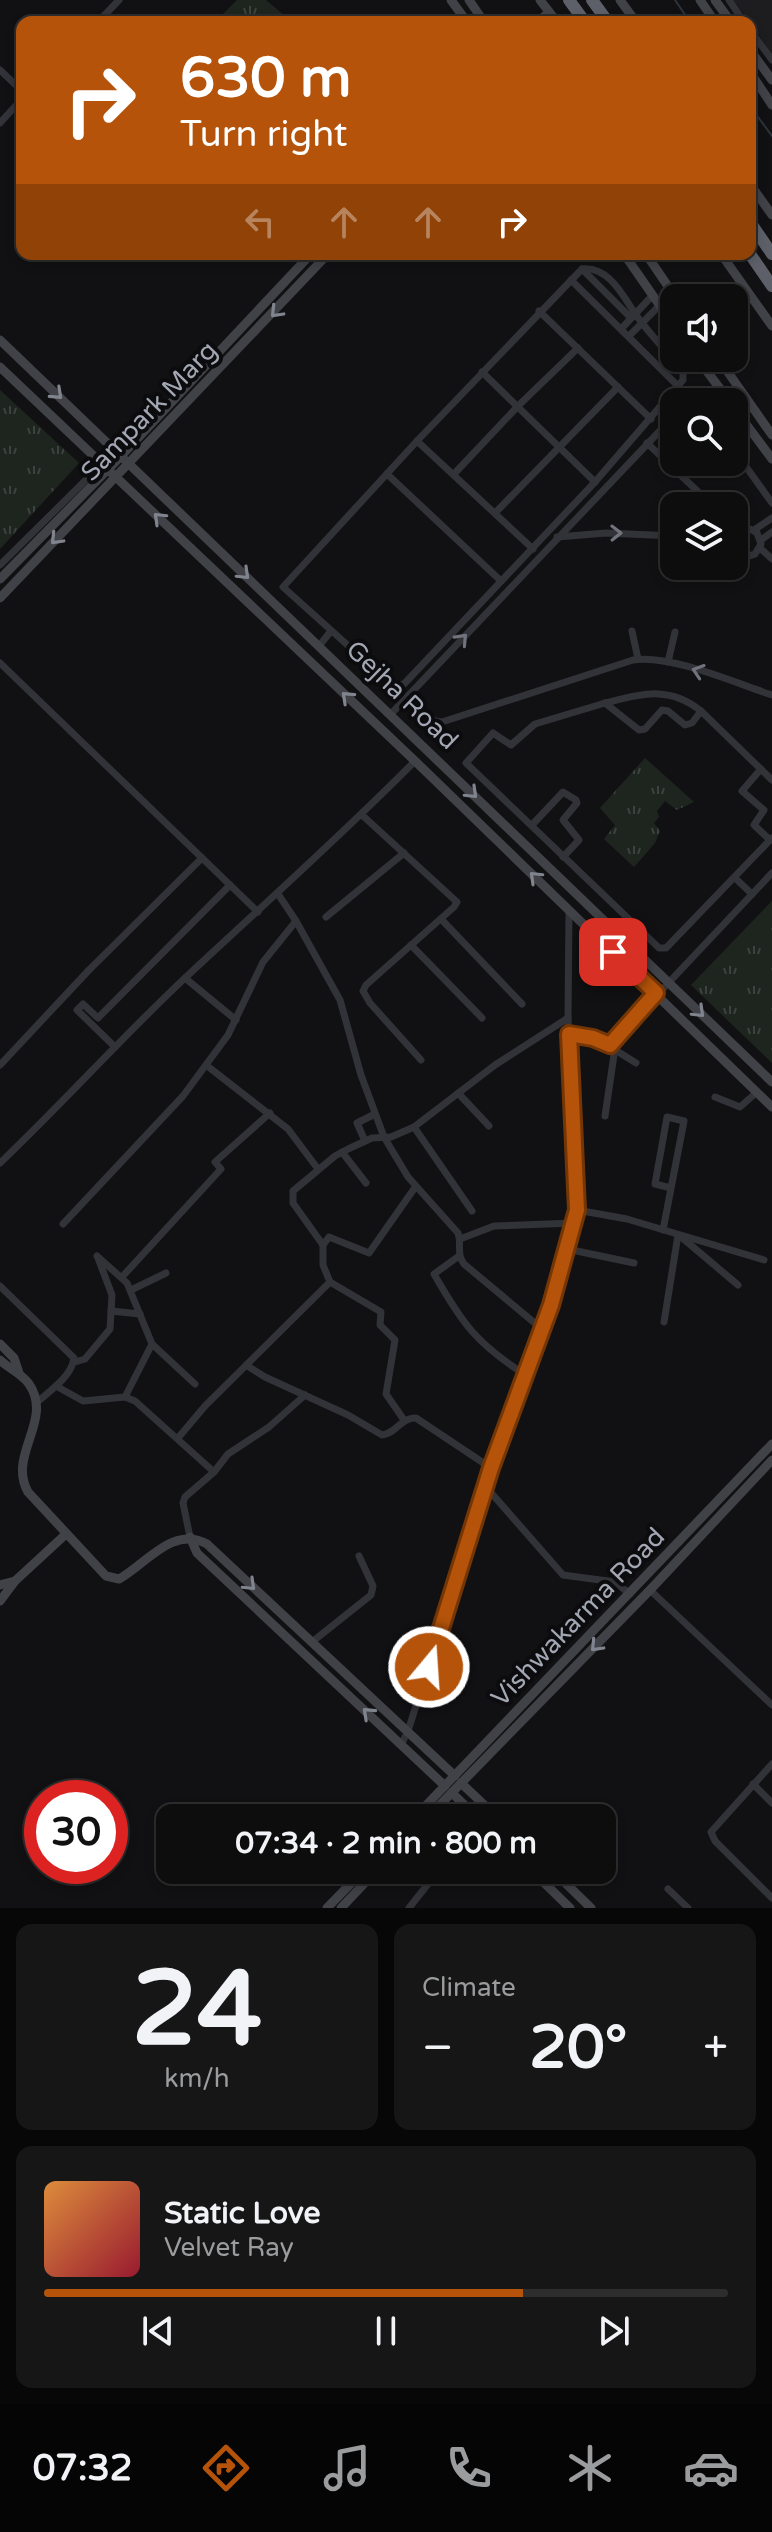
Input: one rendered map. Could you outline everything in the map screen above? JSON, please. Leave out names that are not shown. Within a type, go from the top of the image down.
[{"type":"highway","points":[[756,231],[772,254]]},
{"type":"highway","points":[[754,260],[772,286]]},
{"type":"street","points":[[104,16],[119,0]]},
{"type":"street","points":[[540,0],[552,16]]},
{"type":"street","points":[[545,16],[549,12]]},
{"type":"street","points":[[756,38],[772,60]]},
{"type":"street","points":[[756,58],[772,80]]},
{"type":"street","points":[[0,70],[16,85]]},
{"type":"street","points":[[756,81],[772,105]]},
{"type":"street","points":[[0,123],[16,106]]},
{"type":"street","points":[[756,192],[772,215]]},
{"type":"street","name":"Sampark Marg","points":[[0,579],[305,260]]},
{"type":"street","name":"Sampark Marg","points":[[0,598],[322,260]]},
{"type":"street","points":[[628,260],[659,306],[629,336]]},
{"type":"street","points":[[650,260],[666,284]]},
{"type":"street","points":[[725,260],[772,326]]},
{"type":"street","points":[[582,269],[633,316],[643,322],[683,372],[679,387],[533,549],[401,685],[388,684],[283,587],[539,311],[582,269],[590,269],[609,279],[625,295],[633,316]]},
{"type":"street","points":[[571,280],[679,387]]},
{"type":"street","points":[[622,328],[652,296]]},
{"type":"street","points":[[539,311],[651,419]]},
{"type":"street","name":"Gejha Road","points":[[0,340],[772,1082]]},
{"type":"street","points":[[454,474],[578,348]]},
{"type":"street","name":"Gejha Road","points":[[0,367],[415,761],[772,1107]]},
{"type":"street","points":[[482,372],[595,482]]},
{"type":"street","points":[[728,372],[772,435]]},
{"type":"street","points":[[495,513],[618,387]]},
{"type":"street","points":[[748,427],[772,459]]},
{"type":"street","points":[[390,715],[660,430]]},
{"type":"street","points":[[417,441],[533,549]]},
{"type":"street","points":[[647,443],[698,492]]},
{"type":"street","points":[[0,565],[105,466]]},
{"type":"street","points":[[748,470],[772,503]]},
{"type":"street","points":[[387,474],[501,581]]},
{"type":"street","points":[[748,528],[754,530],[772,518]]},
{"type":"street","points":[[754,530],[772,559]]},
{"type":"street","points":[[557,537],[617,532],[660,535]]},
{"type":"street","points":[[748,556],[755,554],[772,532]]},
{"type":"street","points":[[319,646],[331,631]]},
{"type":"street","points":[[632,631],[638,659]]},
{"type":"street","points":[[668,662],[675,632]]},
{"type":"street","points":[[330,656],[342,642]]},
{"type":"street","points":[[408,696],[435,721],[442,722],[638,659],[650,658],[772,695]]},
{"type":"street","points":[[0,663],[258,912]]},
{"type":"street","points":[[761,769],[742,791],[764,810],[754,825],[771,839],[663,948],[656,945],[467,766],[468,759],[493,733],[511,745],[535,724],[652,692],[685,702],[701,711],[761,769],[772,780]]},
{"type":"street","points":[[605,703],[639,730],[645,729],[662,710],[668,711],[685,725],[692,723],[701,711]]},
{"type":"street","points":[[0,1163],[185,978],[362,815],[415,761]]},
{"type":"street","points":[[532,825],[563,792],[576,800],[577,803],[563,820],[579,840],[563,857]]},
{"type":"street","points":[[362,815],[455,898],[457,905],[366,985],[363,991],[387,1024],[421,1060]]},
{"type":"street","points":[[326,917],[404,853]]},
{"type":"street","points":[[0,1065],[89,970],[202,858]]},
{"type":"street","points":[[605,1116],[612,1047],[656,993],[772,873]]},
{"type":"street","points":[[735,878],[752,894]]},
{"type":"street","points":[[579,896],[590,882]]},
{"type":"street","points":[[115,1047],[77,1010],[83,1004],[98,1018],[230,885]]},
{"type":"street","points":[[278,894],[340,1000],[361,1075],[384,1137],[416,1186],[458,1233],[459,1256],[464,1264],[543,1330]]},
{"type":"street","points":[[401,1745],[491,1468],[543,1330],[577,1210],[568,1018],[569,911]]},
{"type":"street","points":[[441,919],[522,1004]]},
{"type":"street","points":[[63,1224],[183,1096],[236,1020],[263,962],[296,921]]},
{"type":"street","points":[[411,945],[482,1018]]},
{"type":"street","points":[[185,978],[236,1020]]},
{"type":"street","points":[[404,1420],[386,1394],[395,1343],[380,1325],[381,1312],[330,1282],[323,1265],[323,1245],[291,1196],[318,1169],[342,1152],[365,1141],[403,1133],[414,1127],[512,1054],[568,1018]]},
{"type":"street","points":[[569,1034],[593,1038],[636,1063]]},
{"type":"street","points":[[206,1065],[288,1129],[318,1169]]},
{"type":"street","points":[[715,1097],[740,1107],[757,1092]]},
{"type":"street","points":[[458,1093],[489,1126]]},
{"type":"street","points":[[122,1277],[221,1169],[215,1162],[270,1113]]},
{"type":"street","points":[[365,1141],[357,1123],[375,1114]]},
{"type":"street","points":[[663,1230],[684,1121],[667,1117],[655,1184],[671,1188]]},
{"type":"street","points":[[414,1127],[472,1211]]},
{"type":"street","points":[[342,1152],[366,1183]]},
{"type":"street","points":[[323,1245],[329,1237],[369,1253],[416,1186]]},
{"type":"street","points":[[577,1210],[627,1219],[764,1260]]},
{"type":"street","points":[[460,1239],[494,1226],[574,1223]]},
{"type":"street","points":[[678,1235],[738,1285]]},
{"type":"street","points":[[664,1322],[678,1235]]},
{"type":"street","points":[[567,1249],[634,1263]]},
{"type":"street","points":[[36,1403],[56,1386],[75,1362],[85,1359],[110,1329],[112,1295],[97,1256],[122,1277],[131,1290],[152,1344],[195,1384]]},
{"type":"street","points":[[459,1256],[434,1274],[472,1334],[524,1374]]},
{"type":"street","points":[[131,1290],[166,1273]]},
{"type":"street","points":[[178,1438],[205,1406],[330,1282]]},
{"type":"street","points":[[0,1286],[73,1354],[75,1362]]},
{"type":"street","points":[[111,1311],[140,1314]]},
{"type":"street","points":[[0,1344],[14,1358],[19,1373]]},
{"type":"street","points":[[125,1397],[152,1344]]},
{"type":"street","points":[[0,1360],[19,1373],[29,1385],[36,1403],[33,1428],[21,1465],[22,1481],[28,1492],[106,1576],[114,1580],[125,1576],[165,1546],[190,1537],[207,1544],[483,1804]]},
{"type":"street","points":[[246,1365],[382,1435],[390,1434],[404,1420],[421,1420],[491,1468]]},
{"type":"street","points":[[56,1386],[83,1401],[125,1397],[143,1406],[214,1472]]},
{"type":"street","points":[[305,1395],[269,1427],[228,1454],[214,1472],[183,1500],[190,1537],[197,1553],[463,1804]]},
{"type":"street","name":"Vishwakarma Road","points":[[431,1804],[650,1590],[772,1444]]},
{"type":"street","name":"Vishwakarma Road","points":[[458,1780],[630,1594],[772,1460]]},
{"type":"street","points":[[486,1487],[563,1575],[615,1582],[630,1594]]},
{"type":"street","points":[[0,1601],[15,1581],[66,1534]]},
{"type":"street","points":[[312,1642],[371,1595],[373,1586],[359,1556]]},
{"type":"street","points":[[0,1585],[15,1581]]},
{"type":"street","points":[[650,1590],[772,1705]]},
{"type":"street","points":[[772,1764],[715,1825],[712,1837],[772,1898]]},
{"type":"street","points":[[753,1784],[772,1803]]},
{"type":"street","name":"Vishwakarma Road","points":[[438,1804],[448,1790]]},
{"type":"street","points":[[327,1908],[350,1884]]},
{"type":"street","points":[[341,1908],[364,1884]]},
{"type":"street","points":[[409,1908],[428,1884]]},
{"type":"street","points":[[545,1884],[570,1908]]},
{"type":"street","points":[[566,1884],[591,1908]]},
{"type":"street","points":[[668,1889],[688,1908]]},
{"type":"street","points":[[350,1908],[353,1895]]},
{"type":"shaded area","points":[[733,0],[772,0],[772,55],[756,31],[756,16],[745,16]]},
{"type":"green space","points":[[237,0],[266,0],[285,16],[221,16]]},
{"type":"green space","points":[[0,390],[79,463],[0,549]]},
{"type":"green space","points":[[645,758],[694,802],[677,810],[665,801],[657,811],[659,817],[654,823],[660,831],[655,843],[634,867],[604,839],[615,825],[600,808]]},
{"type":"green space","points":[[772,901],[772,1063],[691,985]]},
{"type":"waterway","points":[[675,0],[686,16]]},
{"type":"waterway","points":[[756,114],[772,136]]},
{"type":"route","points":[[429,1667],[491,1468],[543,1330],[577,1210],[569,1034],[610,1045],[656,993],[613,952]]}]
